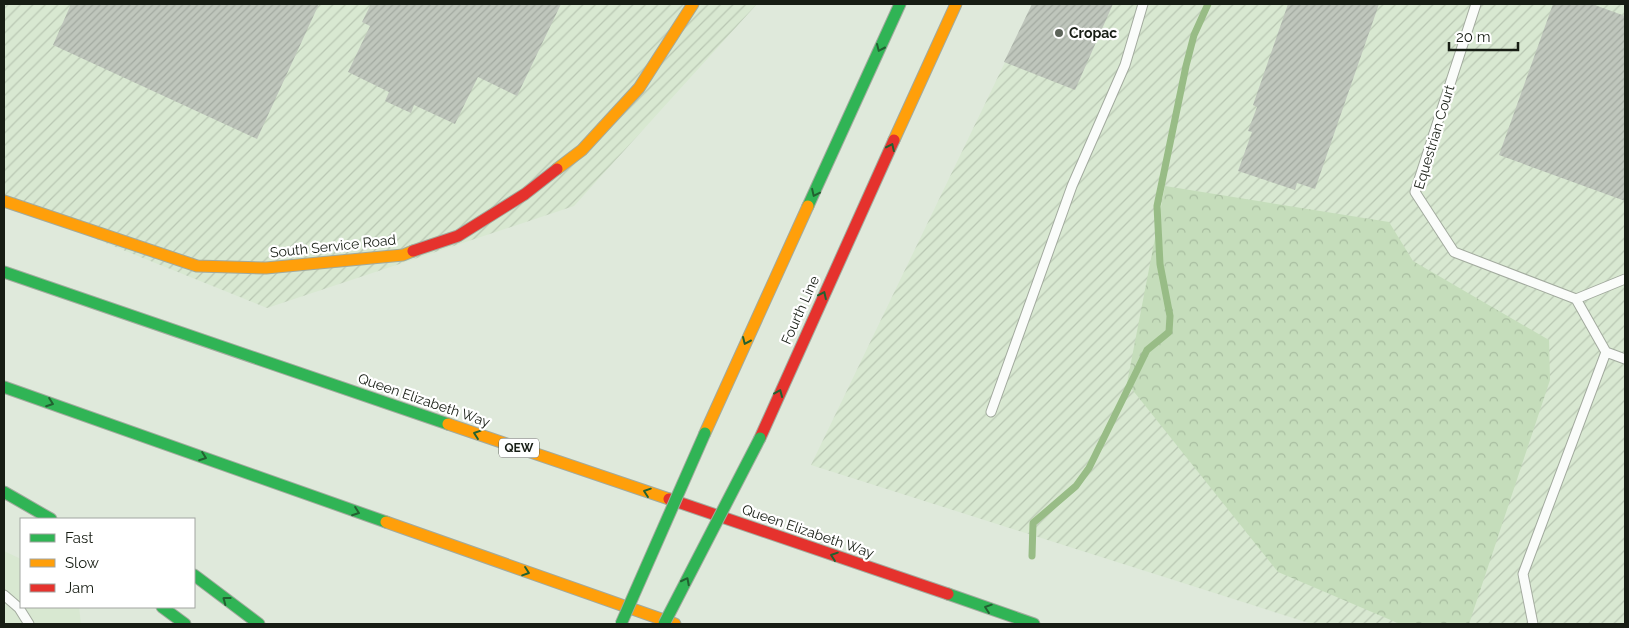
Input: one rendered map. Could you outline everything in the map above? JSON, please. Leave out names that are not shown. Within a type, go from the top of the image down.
[{"type":"main road","name":"South Service Road","points":[[4,201],[197,266],[266,268],[404,255],[458,236],[525,194],[582,150],[639,88],[693,4]]},
{"type":"main road","points":[[621,624],[705,433],[900,4]]},
{"type":"main road","name":"Fourth Line","points":[[664,624],[760,438],[956,4]]},
{"type":"main road","name":"Queen Elizabeth Way","points":[[4,272],[1034,624]]},
{"type":"main road","points":[[4,387],[675,624]]},
{"type":"main road","points":[[4,492],[49,518]]},
{"type":"main road","points":[[195,576],[259,624]]},
{"type":"main road","points":[[163,608],[184,624]]},
{"type":"lane","points":[[992,412],[1072,186],[1125,65],[1143,4]]},
{"type":"lane","name":"Equestrian Court","points":[[1476,4],[1415,192],[1454,252],[1576,299]]},
{"type":"lane","points":[[1625,279],[1576,299],[1606,352],[1625,359]]},
{"type":"lane","points":[[1533,624],[1523,574],[1606,352]]},
{"type":"lane","points":[[4,595],[19,608],[29,624]]},
{"type":"shaded area","points":[[4,4],[757,4],[574,206],[267,308],[4,202]]},
{"type":"shaded area","points":[[1033,4],[1625,4],[1625,624],[1312,624],[811,465]]},
{"type":"shaded area","points":[[4,551],[20,559],[20,608],[79,608],[81,624],[4,624]]},
{"type":"green space","points":[[1165,186],[1389,222],[1413,261],[1549,340],[1550,380],[1469,624],[1400,624],[1278,572],[1127,383]]},
{"type":"building","points":[[71,4],[319,4],[257,139],[53,45]]},
{"type":"building","points":[[371,4],[561,4],[517,96],[478,77],[455,124],[414,105],[411,113],[385,101],[389,92],[348,72],[370,26],[362,22]]},
{"type":"building","name":"Cropac","points":[[1032,4],[1113,4],[1075,90],[1004,62]]},
{"type":"building","points":[[1288,4],[1379,4],[1315,189],[1297,183],[1295,190],[1238,171],[1252,132],[1248,131],[1257,107],[1253,105]]},
{"type":"building","points":[[1553,4],[1592,4],[1625,16],[1625,201],[1499,155]]},
{"type":"waterway","points":[[1032,556],[1033,523],[1076,486],[1089,468],[1147,350],[1169,332],[1170,316],[1160,264],[1157,206],[1186,66],[1194,35],[1208,4]]},
{"type":"traffic: fast","points":[[808,206],[900,4]]},
{"type":"traffic: fast","points":[[4,272],[448,424]]},
{"type":"traffic: fast","points":[[4,387],[386,522]]},
{"type":"traffic: fast","points":[[621,624],[705,433]]},
{"type":"traffic: fast","points":[[664,624],[760,438]]},
{"type":"traffic: fast","points":[[4,492],[49,518]]},
{"type":"traffic: fast","points":[[195,576],[259,624]]},
{"type":"traffic: fast","points":[[948,594],[1034,624]]},
{"type":"traffic: fast","points":[[163,608],[185,624]]},
{"type":"traffic: slow","points":[[557,169],[582,150],[639,88],[693,4]]},
{"type":"traffic: slow","points":[[894,140],[956,4]]},
{"type":"traffic: slow","points":[[4,201],[197,266],[266,268],[403,255],[413,251]]},
{"type":"traffic: slow","points":[[705,433],[808,206]]},
{"type":"traffic: slow","points":[[448,424],[669,499]]},
{"type":"traffic: slow","points":[[386,522],[675,624]]},
{"type":"traffic: jam","points":[[760,438],[894,140]]},
{"type":"traffic: jam","points":[[413,251],[458,236],[525,194],[557,169]]},
{"type":"traffic: jam","points":[[669,499],[948,594]]},
{"type":"place","name":"Cropac","points":[[1059,33]]}]
